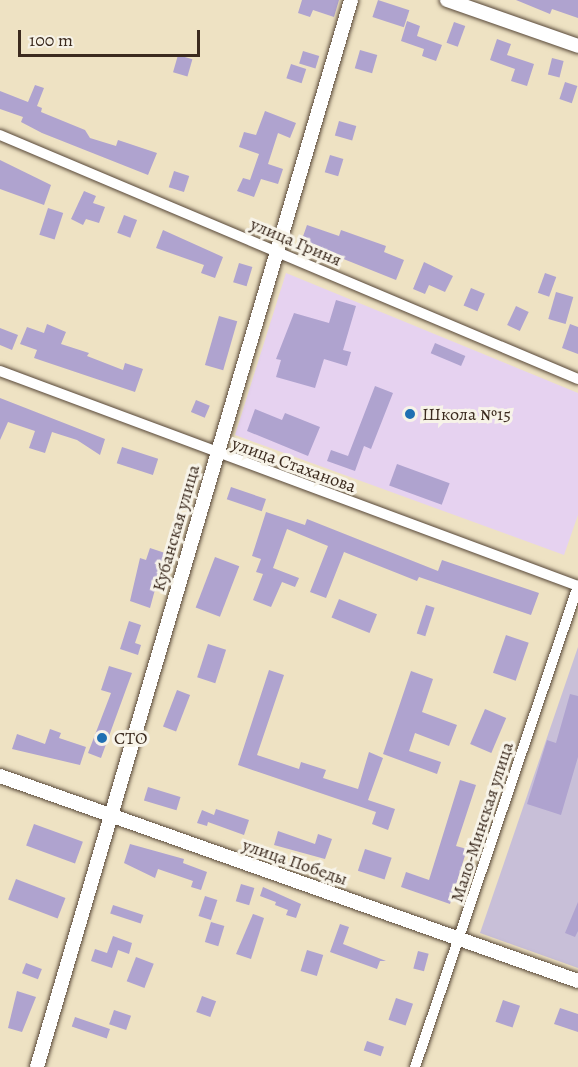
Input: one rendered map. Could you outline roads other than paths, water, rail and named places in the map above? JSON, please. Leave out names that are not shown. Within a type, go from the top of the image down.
[{"type":"street","name":"Кубанская улица","points":[[37,1067],[108,816],[351,0]]},
{"type":"street","points":[[447,0],[578,46]]},
{"type":"street","name":"улица Гриня","points":[[0,135],[578,379]]},
{"type":"street","name":"улица Стаханова","points":[[0,371],[217,455],[578,586]]},
{"type":"street","name":"Мало-Минская улица","points":[[415,1067],[461,939],[578,586]]},
{"type":"street","name":"улица Победы","points":[[0,776],[578,981]]},
{"type":"place","name":"Школа №15","points":[[410,414]]},
{"type":"place","name":"СТО","points":[[102,738]]}]
